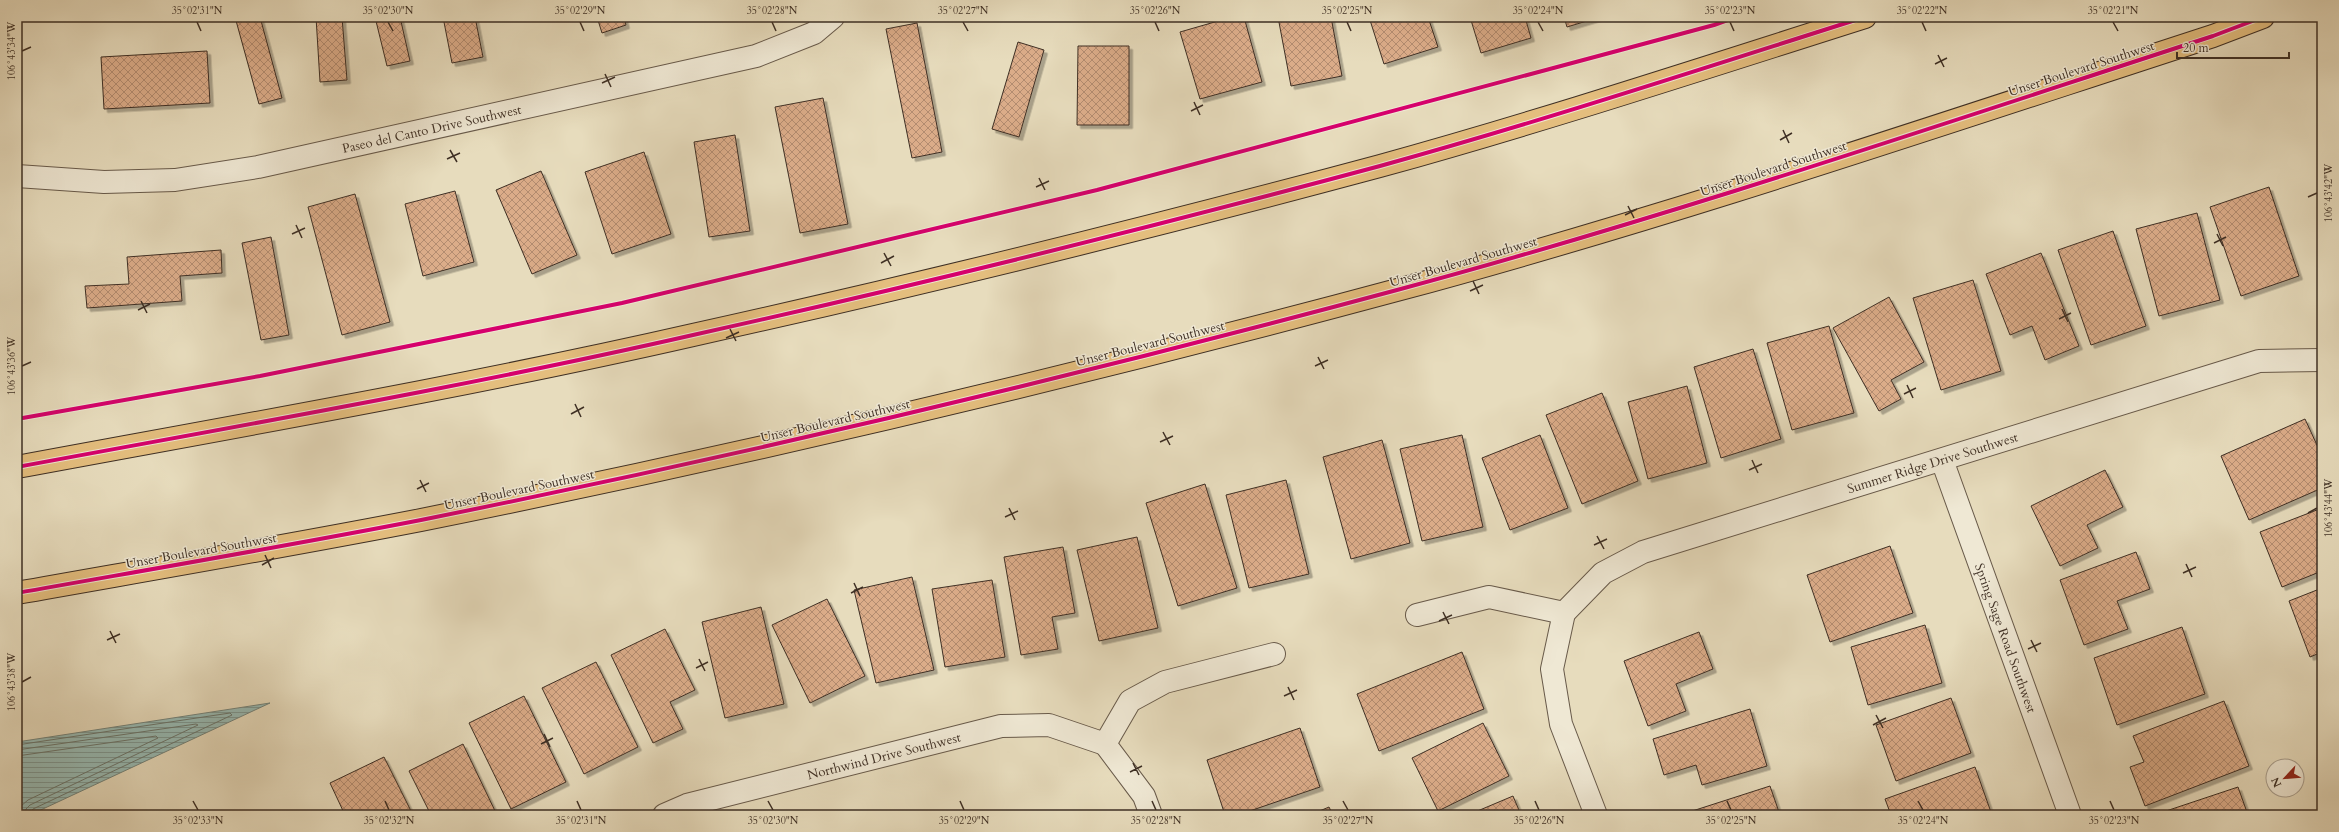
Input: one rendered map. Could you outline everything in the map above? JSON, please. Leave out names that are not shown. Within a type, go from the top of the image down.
[{"type":"main road","points":[[17,467],[497,376],[693,336],[1046,252],[1382,165],[1578,107],[1865,17]]},
{"type":"main road","name":"Unser Boulevard Southwest","points":[[17,593],[408,522],[634,476],[903,415],[1368,298],[1671,211],[2198,40],[2263,17]]},
{"type":"street","name":"Paseo del Canto Drive Southwest","points":[[17,176],[104,182],[167,180],[258,167],[756,56],[814,33],[833,17]]},
{"type":"street","name":"Summer Ridge Drive Southwest","points":[[1564,613],[1603,573],[1643,552],[2260,361],[2322,360]]},
{"type":"street","name":"Spring Sage Road Southwest","points":[[1942,460],[2070,815]]},
{"type":"street","points":[[1417,615],[1489,597],[1564,613],[1552,669],[1561,724],[1596,815]]},
{"type":"street","points":[[1151,815],[1144,796],[1105,744],[1130,701],[1165,682],[1274,654]]},
{"type":"street","name":"Northwind Drive Southwest","points":[[664,815],[689,810],[1001,726],[1049,725],[1105,744]]},
{"type":"water","points":[[270,703],[30,815],[17,815],[17,742]]},
{"type":"building","points":[[235,17],[260,17],[282,98],[259,104]]},
{"type":"building","points":[[316,17],[342,17],[347,80],[320,82]]},
{"type":"building","points":[[375,17],[400,17],[410,61],[387,66]]},
{"type":"building","points":[[443,17],[475,17],[483,57],[452,63]]},
{"type":"building","points":[[597,17],[624,17],[626,25],[602,33]]},
{"type":"building","points":[[1232,17],[1244,17],[1262,82],[1200,99],[1180,32]]},
{"type":"building","points":[[1278,17],[1331,17],[1342,76],[1291,86]]},
{"type":"building","points":[[1369,17],[1428,17],[1438,47],[1384,64]]},
{"type":"building","points":[[1470,17],[1525,17],[1531,38],[1481,53]]},
{"type":"building","points":[[1564,17],[1600,17],[1567,27]]},
{"type":"building","points":[[917,23],[942,152],[912,158],[886,29]]},
{"type":"building","points":[[1018,42],[1044,50],[1019,137],[992,129]]},
{"type":"building","points":[[1078,46],[1129,46],[1129,125],[1077,125]]},
{"type":"building","points":[[207,51],[210,103],[104,109],[101,57]]},
{"type":"building","points":[[823,98],[848,224],[800,233],[775,107]]},
{"type":"building","points":[[735,135],[750,231],[709,237],[694,142]]},
{"type":"building","points":[[644,152],[671,234],[612,254],[585,172]]},
{"type":"building","points":[[541,171],[577,255],[532,274],[496,190]]},
{"type":"building","points":[[2269,187],[2299,276],[2241,296],[2210,207]]},
{"type":"building","points":[[455,191],[474,262],[423,276],[405,204]]},
{"type":"building","points":[[355,194],[390,322],[342,335],[308,207]]},
{"type":"building","points":[[2197,213],[2220,300],[2159,316],[2136,229]]},
{"type":"building","points":[[2113,231],[2146,326],[2091,345],[2058,250]]},
{"type":"building","points":[[271,237],[289,335],[261,340],[242,243]]},
{"type":"building","points":[[221,250],[222,273],[180,276],[182,301],[87,308],[85,286],[129,284],[127,257]]},
{"type":"building","points":[[2041,253],[2079,346],[2045,360],[2032,326],[2010,335],[1986,274]]},
{"type":"building","points":[[1973,280],[2001,371],[1941,390],[1913,298]]},
{"type":"building","points":[[1889,297],[1924,362],[1891,380],[1901,399],[1879,411],[1833,328]]},
{"type":"building","points":[[1829,326],[1854,413],[1792,430],[1767,343]]},
{"type":"building","points":[[1753,349],[1781,439],[1721,458],[1694,367]]},
{"type":"building","points":[[1687,386],[1707,463],[1648,479],[1628,402]]},
{"type":"building","points":[[1602,393],[1638,481],[1582,504],[1546,415]]},
{"type":"building","points":[[2305,419],[2322,456],[2322,488],[2249,520],[2221,456]]},
{"type":"building","points":[[1462,435],[1483,527],[1422,541],[1400,449]]},
{"type":"building","points":[[1540,435],[1568,508],[1510,530],[1482,458]]},
{"type":"building","points":[[1382,440],[1410,543],[1351,559],[1323,457]]},
{"type":"building","points":[[2105,470],[2123,507],[2087,525],[2098,548],[2060,566],[2031,506]]},
{"type":"building","points":[[1286,480],[1309,574],[1249,588],[1226,495]]},
{"type":"building","points":[[1205,484],[1237,588],[1178,606],[1146,503]]},
{"type":"building","points":[[2322,508],[2322,571],[2282,587],[2260,532]]},
{"type":"building","points":[[1137,537],[1158,628],[1099,641],[1077,550]]},
{"type":"building","points":[[1890,546],[1913,613],[1830,642],[1807,575]]},
{"type":"building","points":[[1063,547],[1075,613],[1052,617],[1058,649],[1021,655],[1004,557]]},
{"type":"building","points":[[2136,552],[2150,589],[2117,601],[2128,629],[2084,645],[2060,580]]},
{"type":"building","points":[[912,577],[934,670],[876,683],[854,590]]},
{"type":"building","points":[[992,580],[1005,657],[945,667],[932,589]]},
{"type":"building","points":[[2322,588],[2322,652],[2310,657],[2289,601]]},
{"type":"building","points":[[827,599],[865,676],[810,703],[772,625]]},
{"type":"building","points":[[761,607],[784,704],[725,718],[702,622]]},
{"type":"building","points":[[1925,625],[1942,683],[1868,705],[1851,647]]},
{"type":"building","points":[[2182,627],[2205,694],[2117,725],[2094,658]]},
{"type":"building","points":[[665,629],[695,690],[670,702],[683,729],[653,743],[611,655]]},
{"type":"building","points":[[1699,632],[1713,669],[1676,684],[1686,711],[1648,726],[1624,661]]},
{"type":"building","points":[[1462,652],[1484,709],[1379,751],[1357,694]]},
{"type":"building","points":[[596,662],[638,747],[584,774],[542,688]]},
{"type":"building","points":[[524,696],[566,782],[511,809],[469,723]]},
{"type":"building","points":[[1951,698],[1971,753],[1896,781],[1876,725]]},
{"type":"building","points":[[2224,701],[2249,766],[2145,806],[2130,767],[2144,762],[2133,736]]},
{"type":"building","points":[[1750,709],[1767,766],[1702,785],[1696,765],[1664,775],[1653,739]]},
{"type":"building","points":[[1483,723],[1509,776],[1438,811],[1412,758]]},
{"type":"building","points":[[1300,728],[1320,787],[1238,815],[1225,815],[1207,760]]},
{"type":"building","points":[[463,744],[497,815],[431,815],[409,771]]},
{"type":"building","points":[[384,757],[413,815],[345,815],[330,783]]},
{"type":"building","points":[[1975,767],[1992,815],[1891,815],[1885,799]]},
{"type":"building","points":[[1770,786],[1780,815],[1683,815],[1683,814]]},
{"type":"building","points":[[2238,787],[2248,815],[2154,815]]},
{"type":"building","points":[[1513,796],[1521,815],[1468,815]]},
{"type":"building","points":[[1329,807],[1333,815],[1310,815]]},
{"type":"cycle path","points":[[17,419],[260,376],[622,303],[1097,190],[1714,25],[1736,17]]},
{"type":"cycle path","points":[[17,467],[440,388],[609,354],[865,296],[1038,254],[1295,189],[1441,149],[1623,94],[1865,17]]},
{"type":"cycle path","points":[[17,593],[371,530],[544,495],[910,413],[1032,384],[1276,322],[1500,261],[1705,200],[1908,136],[2213,36],[2263,17]]}]
